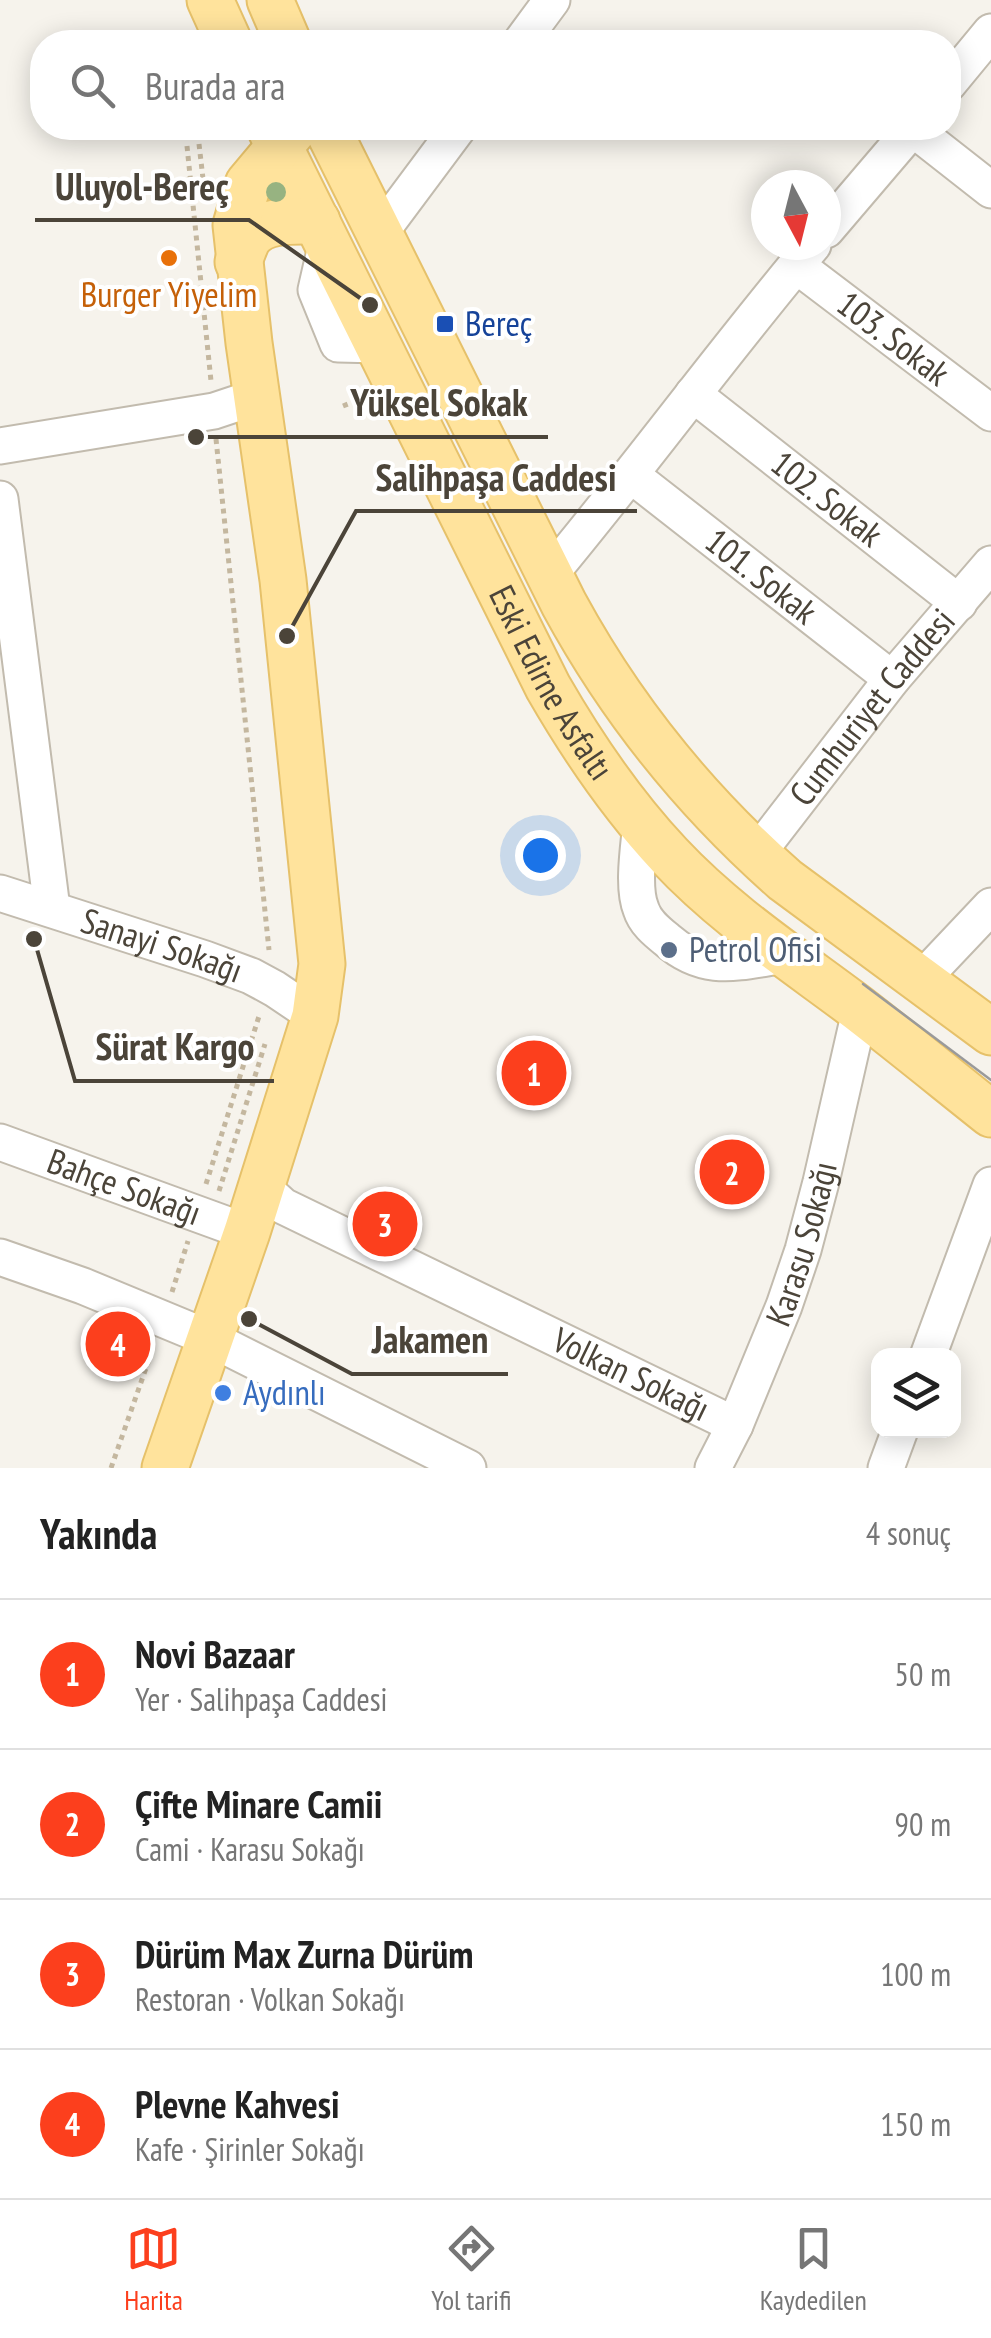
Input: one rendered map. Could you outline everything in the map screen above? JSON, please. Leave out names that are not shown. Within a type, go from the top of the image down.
[{"type":"main road","points":[[210,0],[224,30]]},
{"type":"main road","points":[[270,0],[283,30]]},
{"type":"main road","points":[[165,1468],[247,1232],[240,1189],[314,1016],[322,964],[283,580],[238,262],[236,225],[242,198],[277,140]]},
{"type":"main road","name":"Eski Edirne Asfaltı","points":[[284,140],[322,231],[548,687],[640,822],[670,856],[748,928],[991,1114]]},
{"type":"main road","name":"Eski Edirne Asfaltı","points":[[333,140],[550,574],[598,663],[632,714],[677,771],[785,880],[991,1032]]},
{"type":"main road","points":[[238,262],[248,240],[264,226],[298,220],[322,231]]},
{"type":"main road","points":[[640,822],[720,867],[732,868],[756,854]]},
{"type":"street","points":[[529,30],[552,0]]},
{"type":"street","points":[[961,68],[991,32]]},
{"type":"street","points":[[379,234],[449,140]]},
{"type":"street","points":[[841,212],[902,140]]},
{"type":"street","points":[[927,140],[991,190]]},
{"type":"street","points":[[550,574],[801,260]]},
{"type":"street","name":"103. Sokak","points":[[811,260],[991,414]]},
{"type":"street","points":[[0,446],[214,410],[256,393]]},
{"type":"street","name":"102. Sokak","points":[[693,394],[958,603]]},
{"type":"street","name":"101. Sokak","points":[[631,476],[892,680]]},
{"type":"street","points":[[0,499],[52,909]]},
{"type":"street","name":"Cumhuriyet Caddesi","points":[[756,854],[892,680],[991,564]]},
{"type":"street","points":[[640,822],[638,897],[652,928],[678,950],[703,962],[741,962],[786,955]]},
{"type":"street","name":"Sanayi Sokağı","points":[[0,893],[251,976],[314,1016]]},
{"type":"street","points":[[921,980],[991,906]]},
{"type":"street","name":"Karasu Sokağı","points":[[713,1468],[784,1306],[803,1250],[860,1010]]},
{"type":"street","name":"Bahçe Sokağı","points":[[0,1142],[247,1232]]},
{"type":"street","points":[[931,1348],[991,1185]]},
{"type":"street","name":"Volkan Sokağı","points":[[240,1189],[283,1206],[734,1425]]},
{"type":"street","points":[[0,1257],[83,1286],[210,1340],[468,1468]]},
{"type":"street","points":[[886,1468],[897,1438]]},
{"type":"path","points":[[187,146],[212,385]]},
{"type":"path","points":[[343,406],[364,397]]},
{"type":"path","points":[[216,435],[270,958]]},
{"type":"path","points":[[206,1185],[264,997]]},
{"type":"path","points":[[240,1189],[269,1032]]},
{"type":"path","points":[[171,1294],[188,1240]]},
{"type":"path","points":[[112,1468],[154,1346]]},
{"type":"tram line","points":[[863,984],[991,1080]]},
{"type":"place","name":"Burger Yiyelim","points":[[169,258]]},
{"type":"place","name":"Uluyol-Bereç","points":[[370,305]]},
{"type":"place","name":"Bereç","points":[[445,324]]},
{"type":"place","name":"Yüksel Sokak","points":[[196,437]]},
{"type":"place","name":"Salihpaşa Caddesi","points":[[287,636]]},
{"type":"place","name":"Sürat Kargo","points":[[34,939]]},
{"type":"place","name":"Petrol Ofisi","points":[[669,950]]},
{"type":"place","name":"Novi Bazaar","points":[[534,1073]]},
{"type":"place","name":"Çifte Minare Camii","points":[[732,1172]]},
{"type":"place","name":"Dürüm Max Zurna Dürüm","points":[[385,1224]]},
{"type":"place","name":"Jakamen","points":[[249,1319]]},
{"type":"place","name":"Plevne Kahvesi","points":[[118,1344]]},
{"type":"place","name":"Aydınlı","points":[[223,1393]]}]
